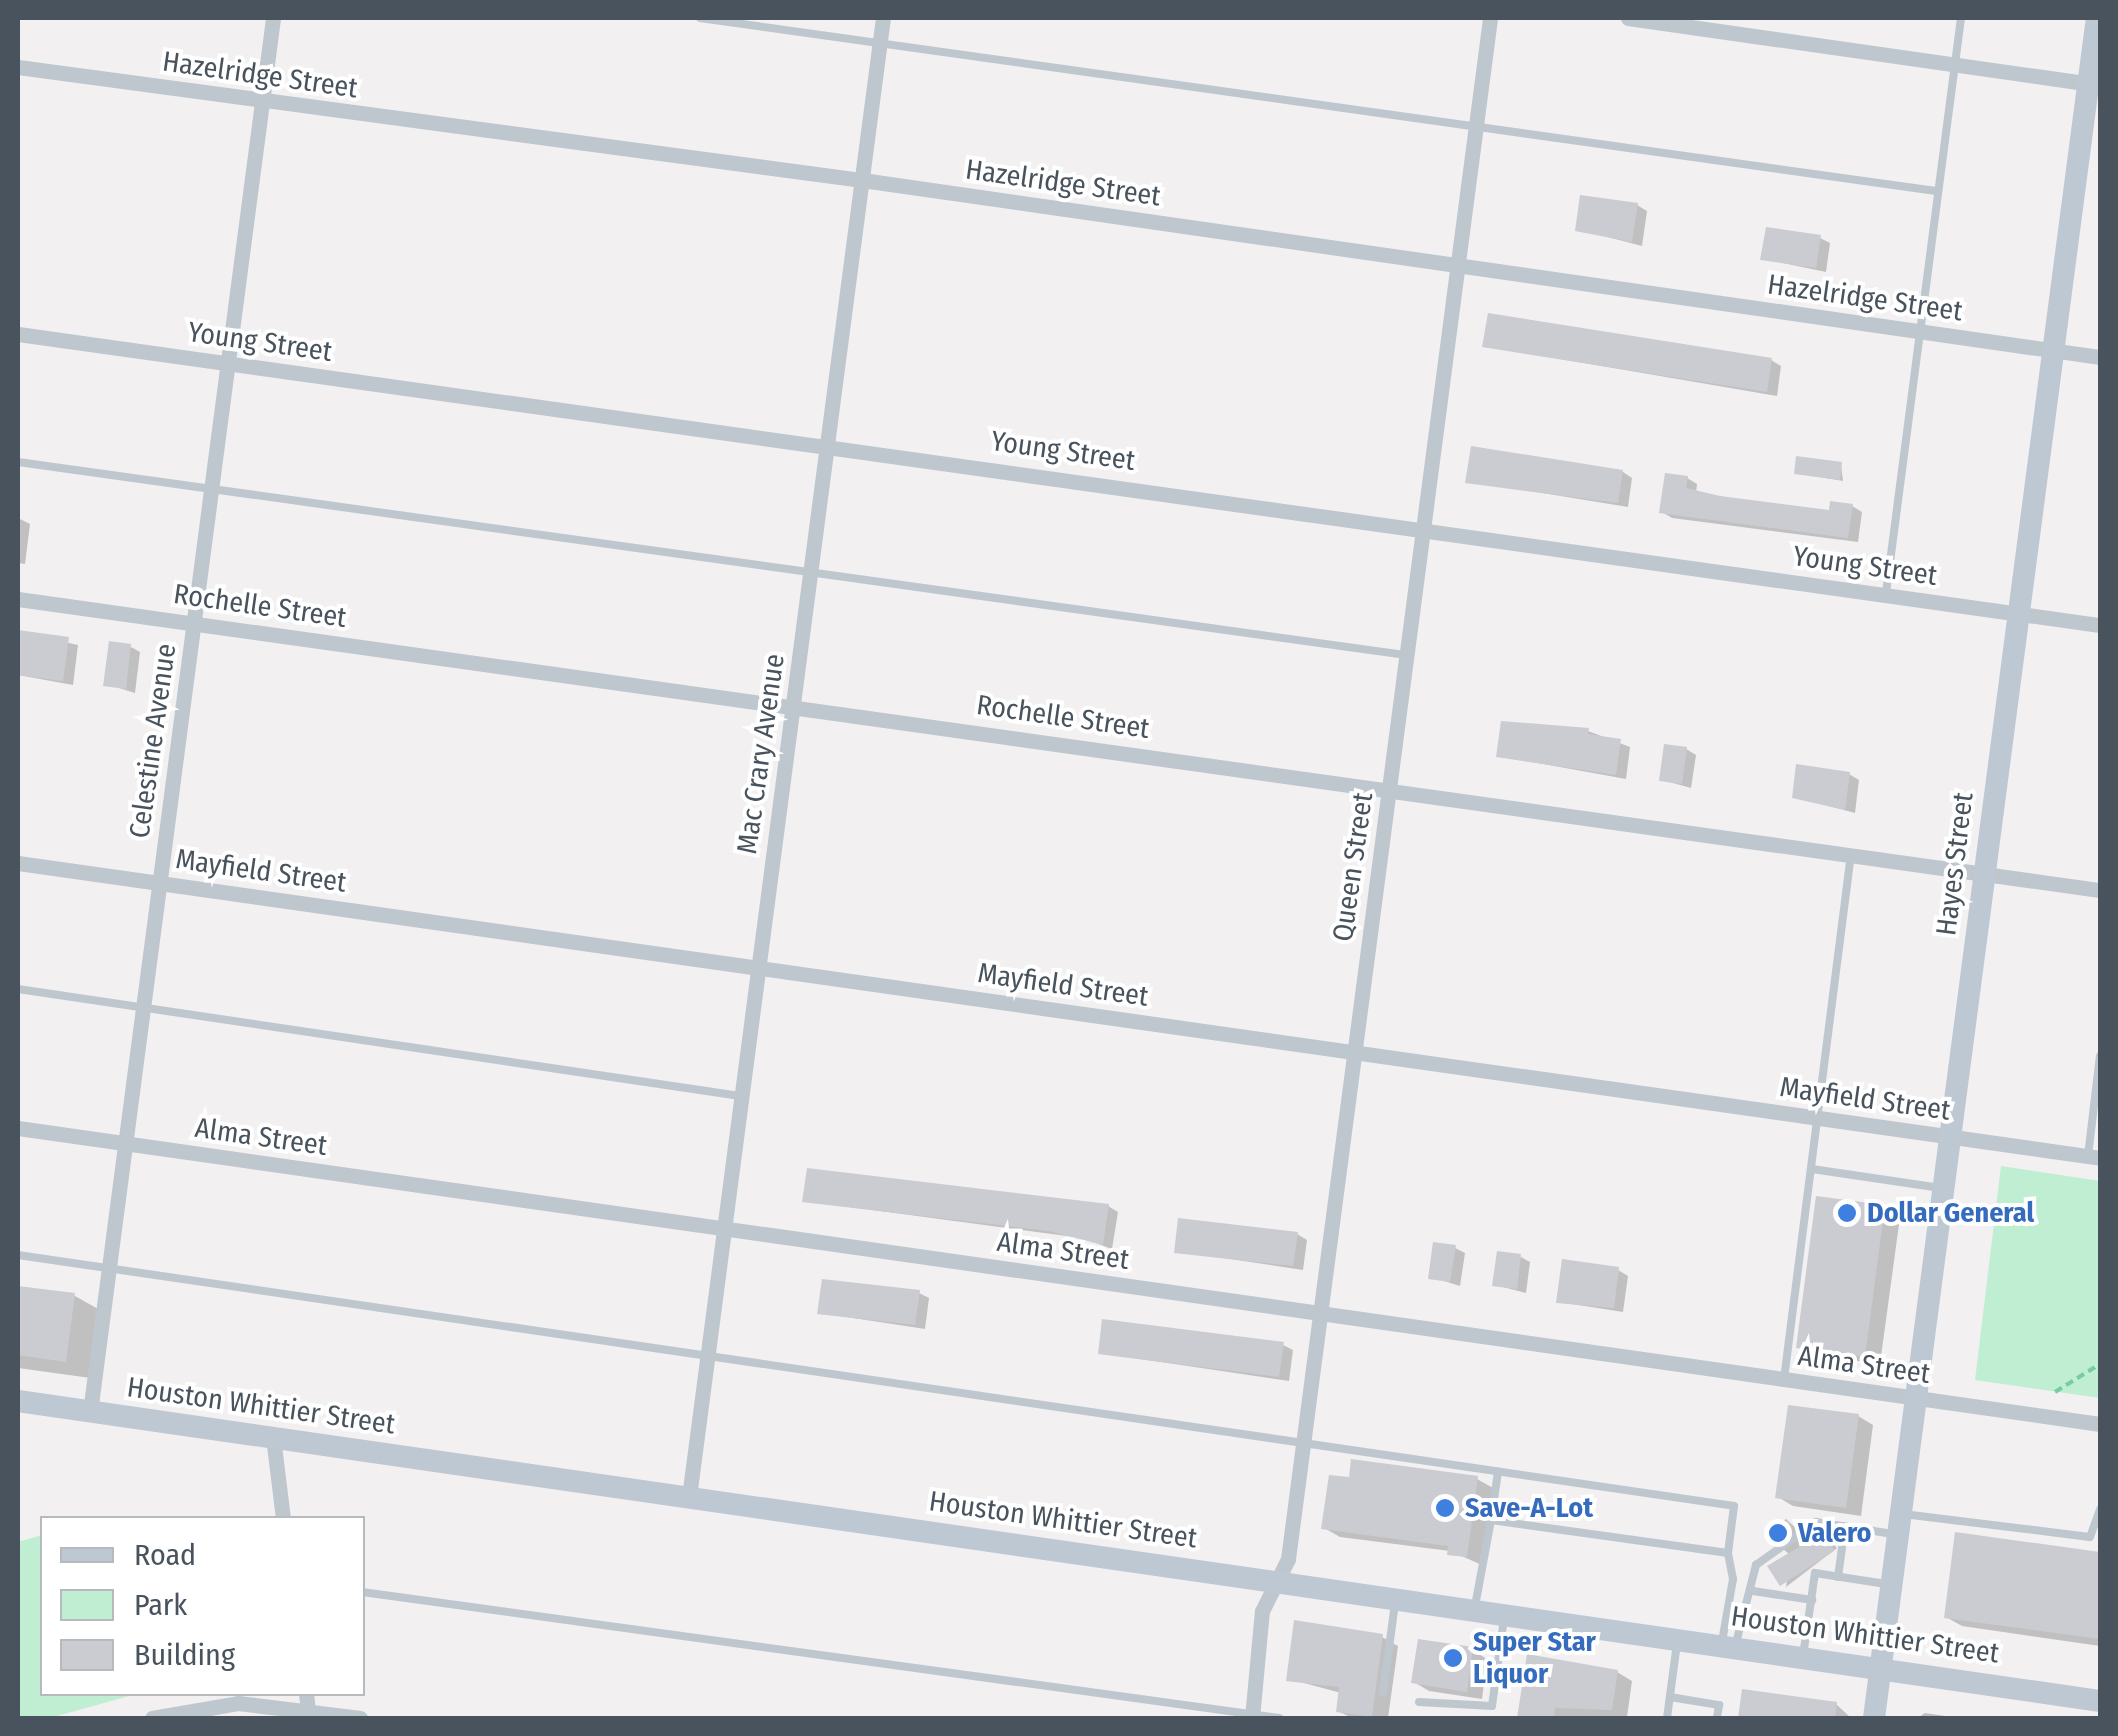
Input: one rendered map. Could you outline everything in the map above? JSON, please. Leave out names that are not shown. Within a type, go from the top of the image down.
[{"type":"street","name":"Celestine Avenue","points":[[90,1412],[273,18]]},
{"type":"street","name":"Mac Crary Avenue","points":[[689,1497],[883,18]]},
{"type":"street","name":"Queen Street","points":[[1252,1717],[1262,1611],[1288,1558],[1490,18]]},
{"type":"street","points":[[1628,18],[2094,84]]},
{"type":"street","name":"Hayes Street","points":[[1874,1718],[2053,351],[2094,84],[2097,18]]},
{"type":"street","name":"Hazelridge Street","points":[[18,68],[862,180],[2100,358]]},
{"type":"street","name":"Young Street","points":[[18,334],[827,443],[2100,625]]},
{"type":"street","name":"Rochelle Street","points":[[18,598],[2100,890]]},
{"type":"street","name":"Mayfield Street","points":[[18,863],[2094,1157]]},
{"type":"street","name":"Alma Street","points":[[18,1128],[2100,1424]]},
{"type":"street","name":"Houston Whittier Street","points":[[18,1402],[2100,1700]]},
{"type":"street","points":[[272,1437],[283,1516]]},
{"type":"street","points":[[152,1718],[212,1704],[360,1718]]},
{"type":"lane","points":[[700,18],[1936,191]]},
{"type":"lane","points":[[1886,594],[1961,18]]},
{"type":"lane","points":[[18,462],[1406,656]]},
{"type":"lane","points":[[1784,1379],[1851,854]]},
{"type":"lane","points":[[18,989],[741,1096]]},
{"type":"lane","points":[[2094,1157],[2100,1056]]},
{"type":"lane","points":[[1812,1168],[1943,1188]]},
{"type":"lane","points":[[18,1255],[1304,1440],[1734,1506],[1728,1553],[1732,1579],[1729,1646]]},
{"type":"lane","points":[[1475,1609],[1498,1472]]},
{"type":"lane","points":[[1729,1646],[1744,1597],[1752,1591],[1756,1565],[1816,1522],[2090,1537],[2100,1509]]},
{"type":"lane","points":[[1491,1520],[1728,1553]]},
{"type":"lane","points":[[1838,1576],[1845,1526]]},
{"type":"lane","points":[[1803,1656],[1816,1573],[1891,1584]]},
{"type":"lane","points":[[1752,1591],[1812,1600]]},
{"type":"lane","points":[[365,1592],[1279,1718]]},
{"type":"lane","points":[[1383,1693],[1395,1598]]},
{"type":"lane","points":[[1420,1702],[1492,1706],[1505,1614]]},
{"type":"lane","points":[[1667,1718],[1678,1638]]},
{"type":"lane","points":[[1670,1697],[1719,1705],[1717,1718]]},
{"type":"path","points":[[2055,1392],[2099,1364],[2097,1356]]},
{"type":"green space","points":[[2001,1166],[2100,1181],[2100,1398],[1975,1380]]},
{"type":"green space","points":[[40,1536],[40,1696],[129,1696],[50,1718],[18,1718],[18,1542]]},
{"type":"building","points":[[1580,195],[1638,203],[1632,242],[1575,231]]},
{"type":"building","points":[[1766,227],[1821,235],[1816,268],[1760,260]]},
{"type":"building","points":[[1488,313],[1772,358],[1767,392],[1482,347]]},
{"type":"building","points":[[1471,446],[1623,470],[1618,503],[1465,483]]},
{"type":"building","points":[[1796,456],[1842,462],[1840,480],[1794,474]]},
{"type":"building","points":[[1665,473],[1688,476],[1686,488],[1720,496],[1829,510],[1830,501],[1853,504],[1848,538],[1659,513]]},
{"type":"building","points":[[18,630],[69,637],[63,681],[18,675]]},
{"type":"building","points":[[109,641],[131,644],[126,689],[103,686]]},
{"type":"building","points":[[1501,721],[1589,728],[1588,734],[1621,739],[1616,775],[1496,757]]},
{"type":"building","points":[[1664,744],[1687,747],[1682,784],[1659,781]]},
{"type":"building","points":[[1796,764],[1850,772],[1845,810],[1792,798]]},
{"type":"building","points":[[807,1168],[1109,1204],[1103,1245],[1049,1231],[802,1202]]},
{"type":"building","points":[[1816,1196],[1885,1205],[1865,1357],[1796,1348]]},
{"type":"building","points":[[1178,1218],[1298,1232],[1293,1266],[1174,1253]]},
{"type":"building","points":[[1433,1242],[1456,1245],[1450,1282],[1428,1279]]},
{"type":"building","points":[[1497,1251],[1521,1254],[1517,1289],[1492,1286]]},
{"type":"building","points":[[1562,1259],[1619,1267],[1614,1308],[1556,1303]]},
{"type":"building","points":[[822,1279],[920,1290],[915,1325],[817,1314]]},
{"type":"building","points":[[18,1286],[75,1293],[66,1362],[18,1355]]},
{"type":"building","points":[[1102,1319],[1284,1342],[1279,1377],[1098,1354]]},
{"type":"building","points":[[1788,1405],[1859,1414],[1846,1508],[1775,1498]]},
{"type":"building","points":[[1351,1459],[1478,1476],[1467,1557],[1447,1555],[1448,1546],[1321,1529],[1329,1475],[1349,1477]]},
{"type":"building","points":[[1826,1531],[1834,1551],[1780,1586],[1767,1566]]},
{"type":"building","points":[[1955,1532],[2100,1552],[2100,1639],[1944,1618]]},
{"type":"building","points":[[1294,1620],[1383,1634],[1372,1717],[1336,1712],[1339,1687],[1286,1681]]},
{"type":"building","points":[[1418,1639],[1473,1647],[1467,1692],[1411,1683]]},
{"type":"building","points":[[1527,1654],[1618,1670],[1612,1710],[1555,1708],[1554,1718],[1517,1718]]},
{"type":"building","points":[[1742,1689],[1837,1702],[1835,1718],[1738,1718]]},
{"type":"place","name":"Dollar General","points":[[1847,1213]]},
{"type":"place","name":"Save-A-Lot","points":[[1445,1508]]},
{"type":"place","name":"Valero","points":[[1778,1533]]},
{"type":"place","name":"Super Star Liquor","points":[[1453,1658]]}]
